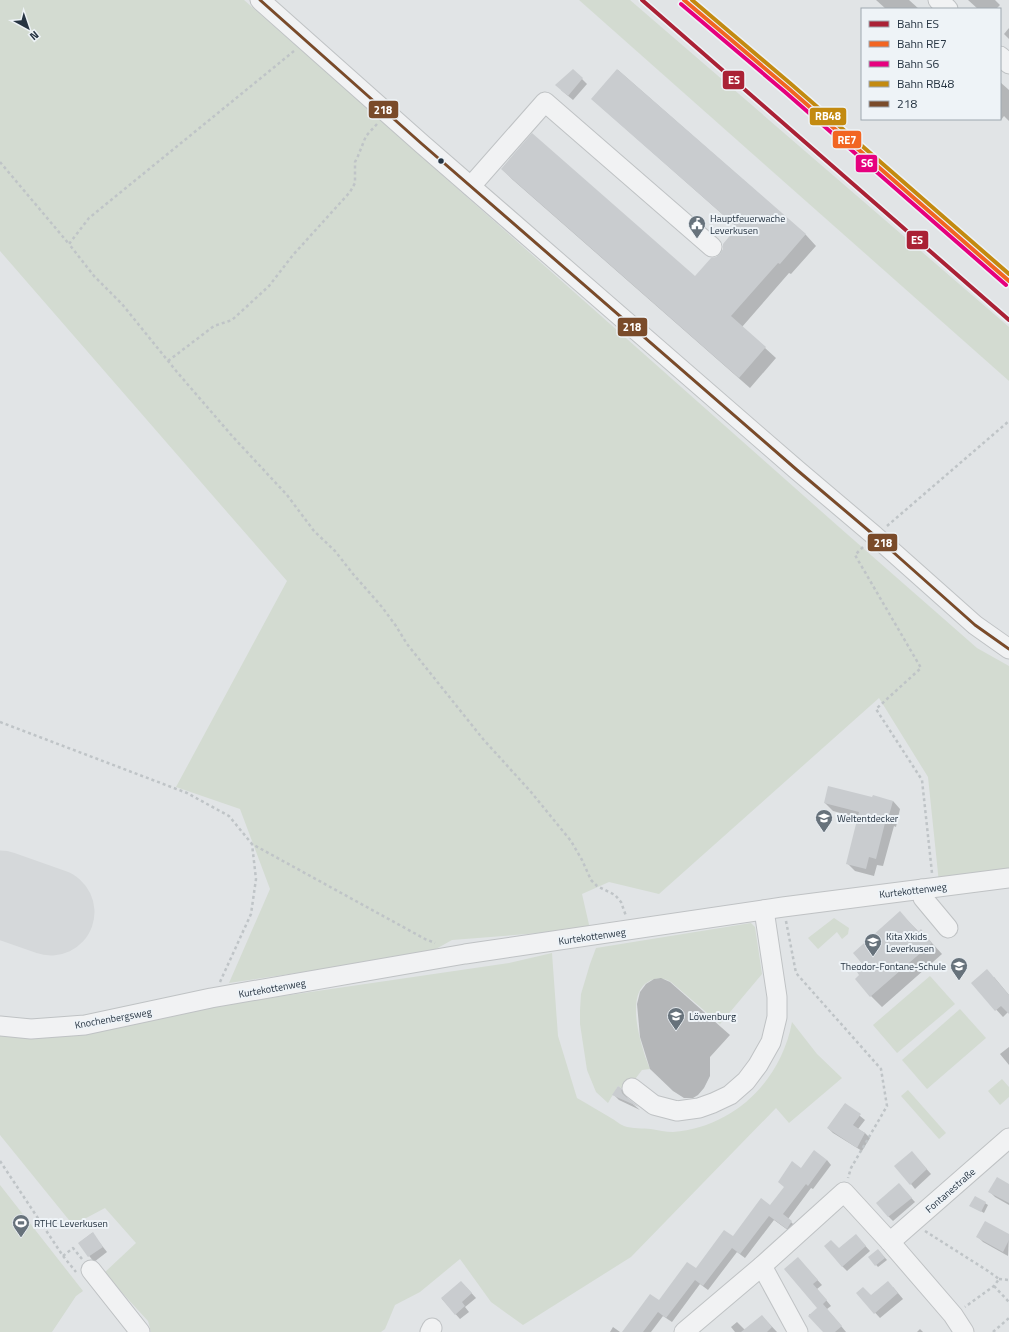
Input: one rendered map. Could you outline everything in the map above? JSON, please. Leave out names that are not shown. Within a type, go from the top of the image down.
[{"type":"street","points":[[260,0],[411,134],[875,536],[975,625],[1009,649]]},
{"type":"street","points":[[938,0],[947,8]]},
{"type":"street","points":[[1001,57],[1009,64]]},
{"type":"street","points":[[472,186],[545,102],[712,247]]},
{"type":"street","name":"Kurtekottenweg","points":[[177,1006],[212,998],[465,954],[783,907],[1009,878]]},
{"type":"street","points":[[928,888],[923,898],[948,928]]},
{"type":"street","points":[[632,1088],[654,1106],[677,1111],[699,1108],[730,1095],[746,1081],[758,1065],[771,1042],[777,1017],[777,997],[764,910]]},
{"type":"street","name":"Knochenbergsweg","points":[[0,1026],[32,1029],[85,1025],[177,1006]]},
{"type":"street","name":"Fontanestraße","points":[[890,1242],[1009,1138]]},
{"type":"street","points":[[684,1332],[762,1266],[844,1192],[890,1242],[953,1315],[964,1332]]},
{"type":"street","points":[[762,1266],[798,1332]]},
{"type":"street","points":[[85,1273],[140,1332]]},
{"type":"path","points":[[68,244],[89,218],[295,50]]},
{"type":"path","points":[[168,361],[214,326],[232,320],[270,286],[292,255],[350,192],[355,183],[355,162],[366,136],[380,122]]},
{"type":"path","points":[[0,162],[94,276],[122,304],[168,361],[233,437],[287,495],[314,531],[335,552],[382,607],[407,644],[474,727],[572,841],[591,880],[597,886],[615,895],[621,902],[632,930]]},
{"type":"path","points":[[928,888],[922,780],[876,709],[921,668],[855,556],[866,543],[1009,421]]},
{"type":"path","points":[[0,722],[187,793],[229,816],[252,844],[424,939],[438,944]]},
{"type":"path","points":[[212,998],[251,914],[256,879],[252,844]]},
{"type":"path","points":[[783,907],[796,974],[881,1069],[887,1106],[851,1168],[844,1192]]},
{"type":"path","points":[[0,1162],[63,1256],[85,1273]]},
{"type":"path","points":[[912,1223],[999,1279],[1009,1280]]},
{"type":"path","points":[[63,1256],[73,1248],[85,1273]]},
{"type":"path","points":[[953,1315],[994,1286],[999,1279]]},
{"type":"path","points":[[994,1286],[1009,1302]]},
{"type":"path","points":[[993,1332],[1009,1318]]},
{"type":"shaded area","points":[[0,0],[244,0],[977,648],[1009,666],[1009,874],[939,883],[928,777],[879,698],[659,894],[609,882],[582,894],[590,929],[452,940],[427,954],[229,983],[270,889],[240,809],[176,787],[287,581],[0,251]]},
{"type":"shaded area","points":[[579,0],[630,0],[1009,327],[1009,381]]},
{"type":"shaded area","points":[[834,918],[849,928],[848,934],[842,939],[837,932],[818,949],[808,938]]},
{"type":"shaded area","points":[[751,923],[755,927],[762,974],[720,1024],[668,980],[662,978],[654,979],[648,982],[641,989],[637,998],[637,1023],[643,1049],[650,1069],[642,1070],[626,1091],[618,1086],[608,1103],[596,1092],[587,1070],[580,1024],[581,994],[596,948]]},
{"type":"shaded area","points":[[552,953],[558,1036],[577,1098],[624,1126],[630,1128],[673,1132],[695,1128],[716,1121],[735,1111],[766,1081],[777,1063],[786,1043],[792,1022],[817,1054],[842,1078],[789,1123],[776,1108],[631,1257],[523,1325],[491,1302],[460,1259],[420,1292],[395,1305],[385,1329],[381,1332],[151,1332],[148,1321],[104,1273],[136,1243],[105,1208],[73,1225],[0,1135],[0,1031],[221,1005],[509,963]]},
{"type":"shaded area","points":[[930,976],[955,1004],[897,1053],[873,1025]]},
{"type":"shaded area","points":[[960,1009],[986,1038],[927,1089],[902,1060]]},
{"type":"shaded area","points":[[1002,1079],[1009,1087],[1009,1097],[1000,1105],[988,1091]]},
{"type":"shaded area","points":[[908,1090],[946,1133],[939,1139],[901,1096]]},
{"type":"shaded area","name":"RTHC Leverkusen","points":[[0,1185],[83,1291],[76,1296],[52,1332],[0,1332]]},
{"type":"building","points":[[573,69],[583,78],[568,96],[555,85]]},
{"type":"building","points":[[617,69],[806,234],[731,316],[766,347],[739,378],[501,169],[532,133],[695,276],[711,258],[720,254],[723,249],[723,244],[737,227],[591,99]]},
{"type":"building","points":[[828,786],[872,797],[873,795],[893,801],[888,819],[886,819],[876,859],[869,857],[866,869],[846,864],[859,812],[824,803]]},
{"type":"building","points":[[900,911],[918,932],[921,929],[932,943],[870,997],[855,979],[859,975],[857,972],[864,966],[853,953]]},
{"type":"building","points":[[987,969],[1009,995],[1009,1014],[1001,1006],[995,1011],[971,983]]},
{"type":"building","points":[[618,1086],[621,1088],[622,1093],[625,1096],[639,1107],[612,1095]]},
{"type":"building","points":[[845,1103],[861,1114],[853,1125],[865,1133],[857,1148],[827,1128]]},
{"type":"building","points":[[814,1150],[827,1160],[808,1186],[806,1184],[783,1214],[792,1221],[787,1229],[769,1216],[740,1254],[732,1248],[703,1286],[695,1280],[666,1318],[658,1312],[643,1332],[622,1332],[650,1294],[659,1300],[687,1262],[696,1268],[724,1230],[733,1236],[761,1198],[770,1205],[784,1187],[778,1182],[792,1161],[801,1168]]},
{"type":"building","points":[[912,1151],[927,1169],[910,1185],[894,1166]]},
{"type":"building","points":[[997,1177],[1009,1184],[1009,1203],[988,1192]]},
{"type":"building","points":[[899,1183],[912,1198],[888,1217],[876,1203]]},
{"type":"building","points":[[975,1196],[986,1202],[981,1212],[969,1206]]},
{"type":"building","points":[[985,1221],[1009,1234],[1009,1240],[1003,1252],[976,1237]]},
{"type":"building","points":[[93,1232],[103,1247],[88,1257],[78,1243]]},
{"type":"building","points":[[856,1234],[866,1246],[842,1267],[824,1246],[831,1240],[839,1248]]},
{"type":"building","points":[[878,1249],[885,1258],[875,1266],[868,1257]]},
{"type":"building","points":[[798,1257],[818,1280],[813,1284],[827,1300],[823,1304],[842,1326],[835,1332],[823,1332],[808,1316],[817,1308],[784,1269]]},
{"type":"building","points":[[461,1281],[472,1293],[462,1302],[465,1306],[455,1315],[441,1298]]},
{"type":"building","points":[[888,1281],[898,1293],[874,1314],[856,1293],[863,1287],[871,1295]]},
{"type":"building","points":[[762,1315],[772,1327],[767,1332],[741,1332]]},
{"type":"runway","points":[[0,894],[51,912]]},
{"type":"rail line","name":"ES","points":[[642,0],[1009,320]]},
{"type":"rail line","name":"RE7","points":[[684,0],[788,88],[1009,281]]},
{"type":"rail line","name":"RB48","points":[[692,0],[1009,274]]},
{"type":"rail line","name":"S6","points":[[681,4],[785,92],[1006,285]]},
{"type":"transit line","name":"218","points":[[260,0],[422,144],[875,536],[975,625],[1009,649]]},
{"type":"place","name":"Hauptfeuerwache Leverkusen","points":[[697,239]]},
{"type":"place","name":"Weltentdecker","points":[[824,833]]},
{"type":"place","name":"Kita Xkids Leverkusen","points":[[873,957]]},
{"type":"place","name":"Theodor-Fontane-Schule","points":[[959,981]]},
{"type":"place","name":"Löwenburg","points":[[676,1031]]},
{"type":"place","name":"RTHC Leverkusen","points":[[21,1238]]}]
